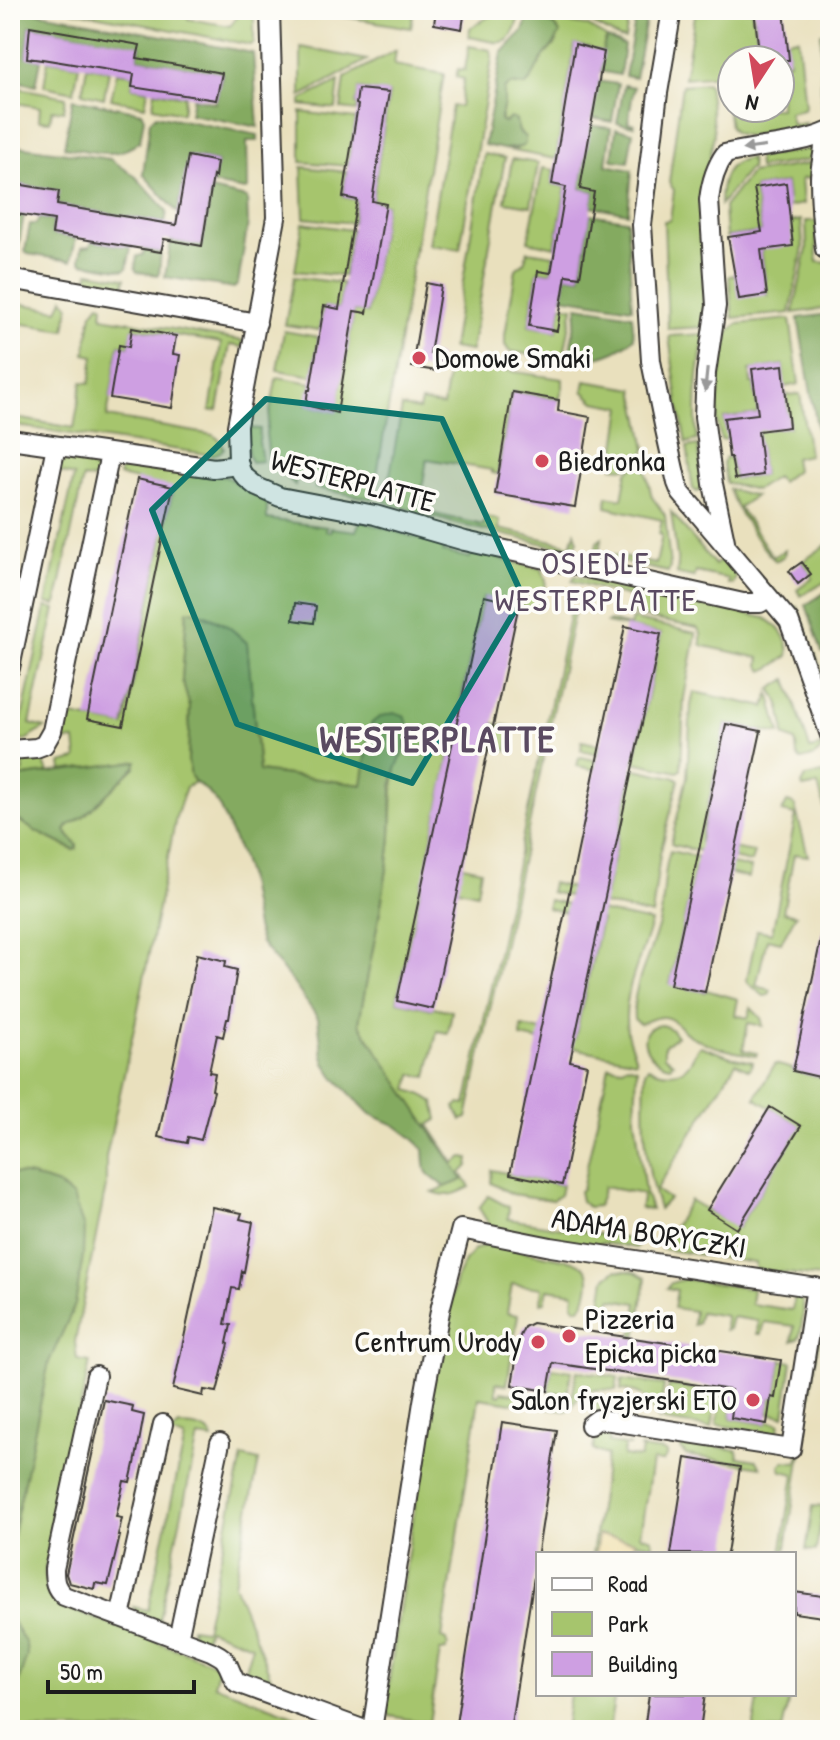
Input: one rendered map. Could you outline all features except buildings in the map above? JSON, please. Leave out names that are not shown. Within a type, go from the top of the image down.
[{"type":"street","name":"WESTERPLATTE","points":[[270,10],[276,218],[237,426],[239,465],[246,478],[257,487],[280,497],[352,510],[465,541],[743,603],[760,603],[768,598]]},
{"type":"street","points":[[672,10],[642,225],[651,361],[677,483],[681,493],[789,621],[830,735]]},
{"type":"street","points":[[725,543],[704,417],[706,373],[716,315],[709,200],[715,173],[725,154],[791,143],[827,133],[820,167],[825,249]]},
{"type":"street","points":[[10,279],[257,323]]},
{"type":"street","points":[[10,439],[214,468],[239,465]]},
{"type":"street","points":[[10,668],[56,446]]},
{"type":"street","points":[[10,750],[44,745],[52,731],[110,454]]},
{"type":"street","name":"ADAMA BORYCZKI","points":[[372,1730],[423,1402],[441,1306],[461,1229],[563,1249],[823,1288]]},
{"type":"street","points":[[590,1425],[598,1419],[791,1449],[823,1288]]},
{"type":"street","points":[[96,1376],[54,1569],[54,1583],[58,1590],[64,1596],[211,1651],[227,1662],[231,1677],[237,1683],[365,1730]]},
{"type":"street","points":[[120,1617],[163,1424]]},
{"type":"street","points":[[178,1639],[220,1443]]},
{"type":"highlighted area","points":[[266,399],[442,419],[523,597],[412,783],[237,724],[152,510]]},
{"type":"green space","points":[[10,10],[26,10],[253,53],[258,127],[190,114],[193,98],[215,103],[222,74],[137,58],[140,46],[30,26],[27,57],[41,60],[36,85],[21,82],[10,64]]},
{"type":"green space","points":[[68,10],[188,10],[188,19],[230,26],[242,11],[254,17],[254,43],[251,45]]},
{"type":"green space","points":[[306,10],[414,10],[411,28]]},
{"type":"green space","points":[[500,10],[521,10],[513,32],[505,42],[469,37],[470,28]]},
{"type":"green space","points":[[529,10],[630,10],[625,39],[589,22]]},
{"type":"green space","points":[[637,10],[648,10],[635,78],[625,76]]},
{"type":"green space","points":[[696,10],[752,10],[758,44],[716,44],[716,76],[684,78]]},
{"type":"green space","points":[[528,17],[550,23],[560,33],[525,86],[511,84],[504,89],[500,121],[516,120],[519,132],[525,137],[525,144],[503,149],[484,145],[502,53],[523,31]]},
{"type":"green space","points":[[545,19],[587,26],[607,38],[604,52],[575,45],[556,159],[503,149],[517,149],[522,134],[517,125],[508,120],[505,123],[500,121],[504,89],[511,84],[525,86],[542,58],[557,42],[554,25]]},
{"type":"green space","points":[[821,33],[830,33],[830,67],[821,108]]},
{"type":"green space","points":[[607,38],[624,45],[620,75],[599,71]]},
{"type":"green space","points":[[798,38],[804,109],[796,111],[796,44],[787,44],[786,40]]},
{"type":"green space","points":[[469,46],[491,50],[492,59],[460,249],[429,245],[452,106],[460,107],[464,79],[456,77],[458,69],[465,70]]},
{"type":"green space","points":[[301,47],[367,60],[301,96]]},
{"type":"green space","points":[[396,50],[394,65],[444,74],[373,499],[315,488],[315,480],[296,476],[295,485],[269,461],[266,433],[278,377],[312,383],[306,405],[336,412],[354,311],[367,313],[386,204],[372,201],[389,93],[359,89],[357,111],[341,109],[345,78]]},
{"type":"green space","points":[[48,60],[79,65],[74,92],[44,86]]},
{"type":"green space","points":[[87,66],[109,70],[104,98],[82,93]]},
{"type":"green space","points":[[117,72],[134,74],[132,87],[148,90],[145,106],[111,99]]},
{"type":"green space","points":[[339,81],[336,109],[301,105],[301,100]]},
{"type":"green space","points":[[597,81],[618,84],[612,122],[591,118]]},
{"type":"green space","points":[[708,83],[714,134],[701,205],[705,327],[668,329],[664,221],[670,220],[674,190],[669,183],[682,85]]},
{"type":"green space","points":[[624,85],[634,87],[628,122],[634,126],[617,123]]},
{"type":"green space","points":[[10,86],[66,97],[64,111],[52,110],[50,121],[39,120],[40,107],[10,102]]},
{"type":"green space","points":[[155,91],[185,96],[182,113],[153,107]]},
{"type":"green space","points":[[73,99],[141,112],[144,118],[140,141],[113,153],[64,147]]},
{"type":"green space","points":[[301,112],[356,119],[348,166],[301,162]]},
{"type":"green space","points":[[156,115],[258,135],[258,141],[247,141],[248,189],[212,184],[217,162],[189,156],[178,213],[143,174],[150,121]]},
{"type":"green space","points":[[806,123],[804,127],[747,136],[735,133],[730,124]]},
{"type":"green space","points":[[590,125],[611,128],[606,165],[632,170],[628,213],[591,206],[594,192],[580,189]]},
{"type":"green space","points":[[616,129],[633,132],[628,162],[612,160]]},
{"type":"green space","points":[[10,145],[110,159],[135,176],[167,211],[165,223],[57,205],[58,191],[10,183]]},
{"type":"green space","points":[[810,149],[816,159],[758,168],[757,157]]},
{"type":"green space","points":[[484,154],[505,158],[471,351],[452,348]]},
{"type":"green space","points":[[750,158],[751,169],[720,205],[725,174],[734,164]]},
{"type":"green space","points":[[512,159],[538,163],[531,206],[505,202]]},
{"type":"green space","points":[[815,163],[815,178],[801,179],[803,204],[787,207],[786,183],[754,188],[762,232],[726,237],[724,207],[751,173]]},
{"type":"green space","points":[[302,167],[347,172],[343,197],[357,200],[353,223],[304,218]]},
{"type":"green space","points":[[543,168],[554,170],[552,184],[566,187],[555,247],[528,241]]},
{"type":"green space","points":[[211,190],[247,198],[248,223],[238,284],[234,288],[165,277],[171,240],[202,245]]},
{"type":"green space","points":[[10,213],[24,215],[15,252],[10,251]]},
{"type":"green space","points":[[590,214],[627,220],[632,308],[562,297],[566,275],[580,277]]},
{"type":"green space","points":[[39,218],[54,220],[52,234],[76,238],[71,261],[25,251],[30,224],[36,224]]},
{"type":"green space","points":[[801,220],[803,248],[790,313],[733,318],[729,276],[736,275],[767,295],[761,249],[790,222]]},
{"type":"green space","points":[[806,221],[816,221],[817,262],[830,263],[830,308],[793,313],[807,249]]},
{"type":"green space","points":[[303,223],[352,230],[344,276],[295,271]]},
{"type":"green space","points":[[92,241],[131,247],[127,268],[82,263],[82,247],[90,246]]},
{"type":"green space","points":[[144,249],[161,252],[159,275],[137,272],[137,256],[143,255]]},
{"type":"green space","points":[[528,251],[554,255],[551,273],[538,271],[529,326],[557,331],[561,305],[573,307],[563,360],[509,351],[505,345],[516,269],[524,262]]},
{"type":"green space","points":[[89,272],[125,278],[123,290],[87,284]]},
{"type":"green space","points":[[294,277],[343,283],[339,309],[324,307],[320,330],[285,325]]},
{"type":"green space","points":[[64,298],[69,307],[65,330],[10,322],[10,302],[58,310]]},
{"type":"green space","points":[[99,304],[103,305],[102,317],[244,341],[243,347],[230,345],[218,410],[210,411],[221,343],[133,328],[129,347],[119,345],[107,417],[213,435],[221,441],[222,451],[207,454],[10,425],[10,417],[74,428],[82,382],[90,383],[94,356],[85,354],[92,313]]},
{"type":"green space","points":[[578,306],[632,315],[634,338],[603,356],[568,361]]},
{"type":"green space","points":[[830,314],[830,437],[819,439],[798,318]]},
{"type":"green space","points":[[790,319],[799,384],[784,387],[783,365],[750,370],[758,414],[724,418],[729,439],[721,440],[717,421],[719,383],[729,331],[738,324]]},
{"type":"green space","points":[[284,331],[319,337],[313,376],[277,370]]},
{"type":"green space","points":[[705,334],[697,387],[697,440],[686,443],[669,336]]},
{"type":"green space","points":[[450,362],[563,379],[563,387],[559,400],[512,392],[498,474],[492,473],[492,470],[427,459],[419,507],[426,509],[426,512],[483,525],[486,517],[500,520],[499,529],[571,545],[575,532],[578,541],[572,550],[453,523],[385,502],[402,407],[419,410],[421,402],[443,406]]},
{"type":"green space","points":[[585,381],[634,389],[646,449],[642,457],[626,468],[613,467],[622,407],[595,402],[583,391]]},
{"type":"green space","points":[[800,394],[809,455],[794,458],[796,470],[781,482],[776,477],[756,490],[726,483],[725,458],[731,457],[735,479],[763,475],[757,429],[789,427],[785,395]]},
{"type":"green space","points":[[247,428],[260,429],[262,461],[251,462]]},
{"type":"green space","points":[[698,445],[703,480],[701,490],[697,492],[693,489],[687,447]]},
{"type":"green space","points":[[75,455],[95,461],[98,480],[83,478],[56,605],[46,603],[74,476],[59,472],[64,460]]},
{"type":"green space","points":[[643,460],[652,497],[665,515],[668,572],[598,556],[596,548],[602,538],[599,552],[656,564],[662,520],[606,507],[607,496],[622,499],[627,472]]},
{"type":"green space","points":[[126,463],[226,477],[267,503],[267,519],[327,527],[326,531],[330,532],[331,528],[356,531],[360,521],[444,546],[443,552],[470,558],[472,552],[542,569],[546,580],[537,609],[483,597],[458,716],[512,727],[507,751],[453,740],[428,858],[481,870],[477,893],[423,881],[397,1001],[452,1011],[448,1033],[437,1031],[427,1077],[412,1074],[408,1090],[434,1102],[438,1119],[429,1125],[454,1163],[463,1157],[469,1158],[468,1166],[461,1173],[470,1187],[448,1195],[433,1192],[462,1180],[359,1023],[387,869],[393,790],[400,756],[362,785],[259,771],[247,643],[220,621],[187,611],[182,680],[190,707],[188,761],[195,782],[186,787],[176,817],[106,1157],[106,1186],[75,1342],[77,1360],[90,1362],[45,1580],[49,1593],[59,1605],[219,1665],[214,1685],[333,1730],[10,1730],[10,815],[37,832],[73,850],[77,849],[65,831],[68,826],[84,816],[135,767],[136,762],[62,771],[61,763],[77,759],[75,740],[62,741],[67,715],[124,726],[173,488],[119,476],[121,466]]},
{"type":"green space","points":[[729,489],[755,496],[739,507],[773,557],[785,550],[784,556],[776,561],[763,548],[742,517]]},
{"type":"green space","points":[[671,512],[715,565],[724,559],[733,565],[731,568],[736,576],[733,584],[728,584],[729,579],[696,572],[694,577],[677,574]]},
{"type":"green space","points":[[826,545],[830,579],[801,596],[797,590],[813,578],[802,562]]},
{"type":"green space","points":[[575,576],[765,618],[782,634],[788,645],[788,656],[763,671],[759,665],[760,658],[704,646],[697,628],[633,615],[636,599],[572,581]]},
{"type":"green space","points":[[830,589],[830,651],[822,652],[806,605]]},
{"type":"green space","points":[[46,607],[55,609],[30,724],[45,728],[26,740],[13,741],[10,738],[10,721],[21,722]]},
{"type":"green space","points":[[798,607],[830,694],[830,710],[795,608]]},
{"type":"green space","points":[[193,610],[229,627],[247,643],[259,771],[362,785],[371,724],[395,713],[404,716],[407,721],[408,736],[393,780],[387,869],[359,1023],[463,1180],[445,1187],[432,1178],[425,1168],[424,1149],[395,1125],[370,1114],[335,1078],[325,1063],[318,1018],[261,943],[240,853],[218,804],[191,776],[188,761],[190,707],[182,680],[187,611]]},
{"type":"green space","points":[[570,612],[574,613],[467,1118],[461,1120],[455,1107],[466,1105]]},
{"type":"green space","points":[[632,619],[696,633],[684,698],[681,770],[678,772],[581,750],[582,741],[636,753],[661,634],[607,623],[630,626]]},
{"type":"green space","points":[[787,679],[810,749],[823,746],[817,754],[801,760],[795,741],[784,736],[781,711],[771,689]]},
{"type":"green space","points":[[694,692],[765,707],[769,693],[780,734],[726,724],[700,842],[754,852],[751,862],[671,843],[687,777]]},
{"type":"green space","points":[[37,756],[43,759],[48,773],[10,778],[10,772],[24,771],[22,757]]},
{"type":"green space","points":[[581,757],[679,780],[660,854],[652,915],[550,892],[552,883],[605,896],[631,777],[577,766]]},
{"type":"green space","points":[[137,761],[135,767],[84,816],[68,826],[65,831],[77,845],[74,850],[10,815],[10,778]]},
{"type":"green space","points":[[822,773],[830,777],[830,784],[824,788],[830,806],[830,828],[818,785],[803,788],[802,785],[806,777]]},
{"type":"green space","points":[[787,802],[795,806],[808,856],[794,854],[783,912],[796,915],[781,942],[767,939],[756,986],[771,990],[769,995],[764,996],[747,979],[757,930],[772,933],[796,815],[782,812]]},
{"type":"green space","points":[[670,851],[751,868],[749,878],[696,866],[670,984],[738,999],[735,1015],[748,1018],[751,1008],[761,1018],[763,1026],[748,1023],[743,1050],[757,1053],[756,1056],[705,1043],[668,1018],[658,1017],[640,1024],[634,1019],[636,992],[661,914]]},
{"type":"green space","points":[[549,900],[651,922],[627,1002],[627,1031],[636,1061],[521,1037],[522,1027],[575,1038],[601,920],[547,908]]},
{"type":"green space","points":[[663,1025],[677,1036],[664,1046],[664,1056],[673,1063],[670,1066],[654,1058],[645,1044],[647,1031]]},
{"type":"green space","points":[[700,1046],[753,1062],[749,1070],[736,1063],[656,1190],[669,1199],[659,1209],[650,1176],[646,1141],[645,1072],[648,1067],[665,1073],[681,1071]]},
{"type":"green space","points":[[775,1064],[827,1079],[830,1069],[828,1278],[755,1269],[755,1263],[661,1249],[690,1200],[738,1228],[800,1126],[755,1098]]},
{"type":"green space","points":[[627,1065],[637,1068],[635,1118],[645,1192],[651,1210],[640,1208],[643,1194],[604,1187],[598,1206],[588,1207],[581,1201],[579,1191],[582,1189],[609,1066],[622,1068]]},
{"type":"green space","points":[[492,1170],[562,1185],[560,1195],[552,1200],[512,1194],[491,1183]]},
{"type":"green space","points":[[10,1173],[32,1176],[58,1185],[73,1197],[84,1228],[75,1305],[49,1362],[12,1539],[10,1568]]},
{"type":"green space","points":[[488,1196],[509,1207],[508,1219],[636,1240],[640,1226],[644,1228],[644,1235],[636,1248],[601,1243],[595,1248],[490,1226],[479,1208]]},
{"type":"green space","points":[[487,1244],[573,1261],[584,1267],[589,1277],[587,1294],[580,1308],[573,1305],[574,1293],[548,1289],[545,1302],[541,1303],[542,1288],[512,1284],[507,1313],[518,1315],[507,1385],[496,1383],[496,1394],[500,1395],[501,1392],[571,1402],[577,1371],[618,1377],[616,1390],[588,1391],[566,1411],[479,1398],[442,1638],[447,1640],[448,1645],[446,1650],[440,1651],[429,1723],[390,1716],[385,1707],[436,1364],[456,1279],[474,1250]]},
{"type":"green space","points":[[616,1270],[635,1272],[646,1278],[636,1338],[632,1337],[637,1303],[611,1299],[608,1312],[600,1310],[605,1278]]},
{"type":"green space","points":[[684,1279],[753,1289],[751,1304],[792,1310],[795,1296],[801,1300],[803,1308],[798,1339],[792,1341],[794,1326],[764,1322],[761,1334],[757,1334],[758,1321],[732,1317],[729,1329],[725,1330],[726,1316],[700,1312],[697,1324],[693,1325],[694,1311],[674,1308],[677,1290],[667,1288],[671,1283]]},
{"type":"green space","points":[[820,1315],[823,1315],[785,1552],[781,1552],[794,1474],[782,1471],[780,1466],[784,1461],[796,1462]]},
{"type":"green space","points":[[781,1360],[792,1362],[784,1416],[768,1413],[771,1397],[775,1397]]},
{"type":"green space","points":[[552,1368],[572,1371],[567,1394],[548,1391]]},
{"type":"green space","points":[[622,1379],[664,1385],[659,1420],[641,1395],[621,1390]]},
{"type":"green space","points":[[669,1385],[717,1392],[712,1428],[663,1421]]},
{"type":"green space","points":[[722,1394],[730,1396],[729,1401],[733,1402],[731,1418],[766,1424],[767,1421],[780,1423],[778,1434],[717,1425]]},
{"type":"green space","points":[[628,1402],[637,1406],[639,1416],[587,1409],[594,1403]]},
{"type":"green space","points":[[179,1426],[204,1430],[213,1439],[198,1437],[159,1620],[174,1624],[170,1627],[137,1615],[133,1607],[148,1610],[185,1438],[170,1434]]},
{"type":"green space","points":[[601,1428],[609,1429],[609,1443],[631,1446],[624,1446],[623,1456],[640,1458],[642,1449],[639,1448],[664,1451],[667,1455],[662,1462],[652,1461],[640,1535],[652,1539],[653,1546],[598,1535],[595,1552],[592,1552],[607,1455],[593,1450]]},
{"type":"green space","points":[[681,1441],[737,1450],[738,1457],[756,1460],[761,1467],[686,1455],[681,1449]]},
{"type":"green space","points":[[242,1457],[259,1461],[234,1584],[276,1690],[236,1675],[244,1673],[252,1645],[208,1629],[203,1643],[191,1631],[191,1628],[205,1630]]},
{"type":"green space","points":[[813,1506],[823,1507],[816,1551],[806,1550]]},
{"type":"green space","points":[[10,1617],[26,1644],[27,1656],[10,1707]]},
{"type":"green space","points":[[570,1696],[615,1696],[609,1730],[565,1730]]},
{"type":"green space","points":[[759,1696],[790,1696],[782,1730],[753,1730]]},
{"type":"sand","points":[[598,1535],[635,1541],[633,1552],[595,1552]]},
{"type":"place","name":"Domowe Smaki","points":[[419,358]]},
{"type":"place","name":"Biedronka","points":[[542,461]]},
{"type":"place","name":"Pizzeria Epicka picka","points":[[569,1336]]},
{"type":"place","name":"Centrum Urody","points":[[538,1342]]},
{"type":"place","name":"Salon fryzjerski ETO","points":[[753,1400]]},
{"type":"district","name":"OSIEDLE WESTERPLATTE","points":[[596,582]]},
{"type":"district","name":"WESTERPLATTE","points":[[438,739]]}]
